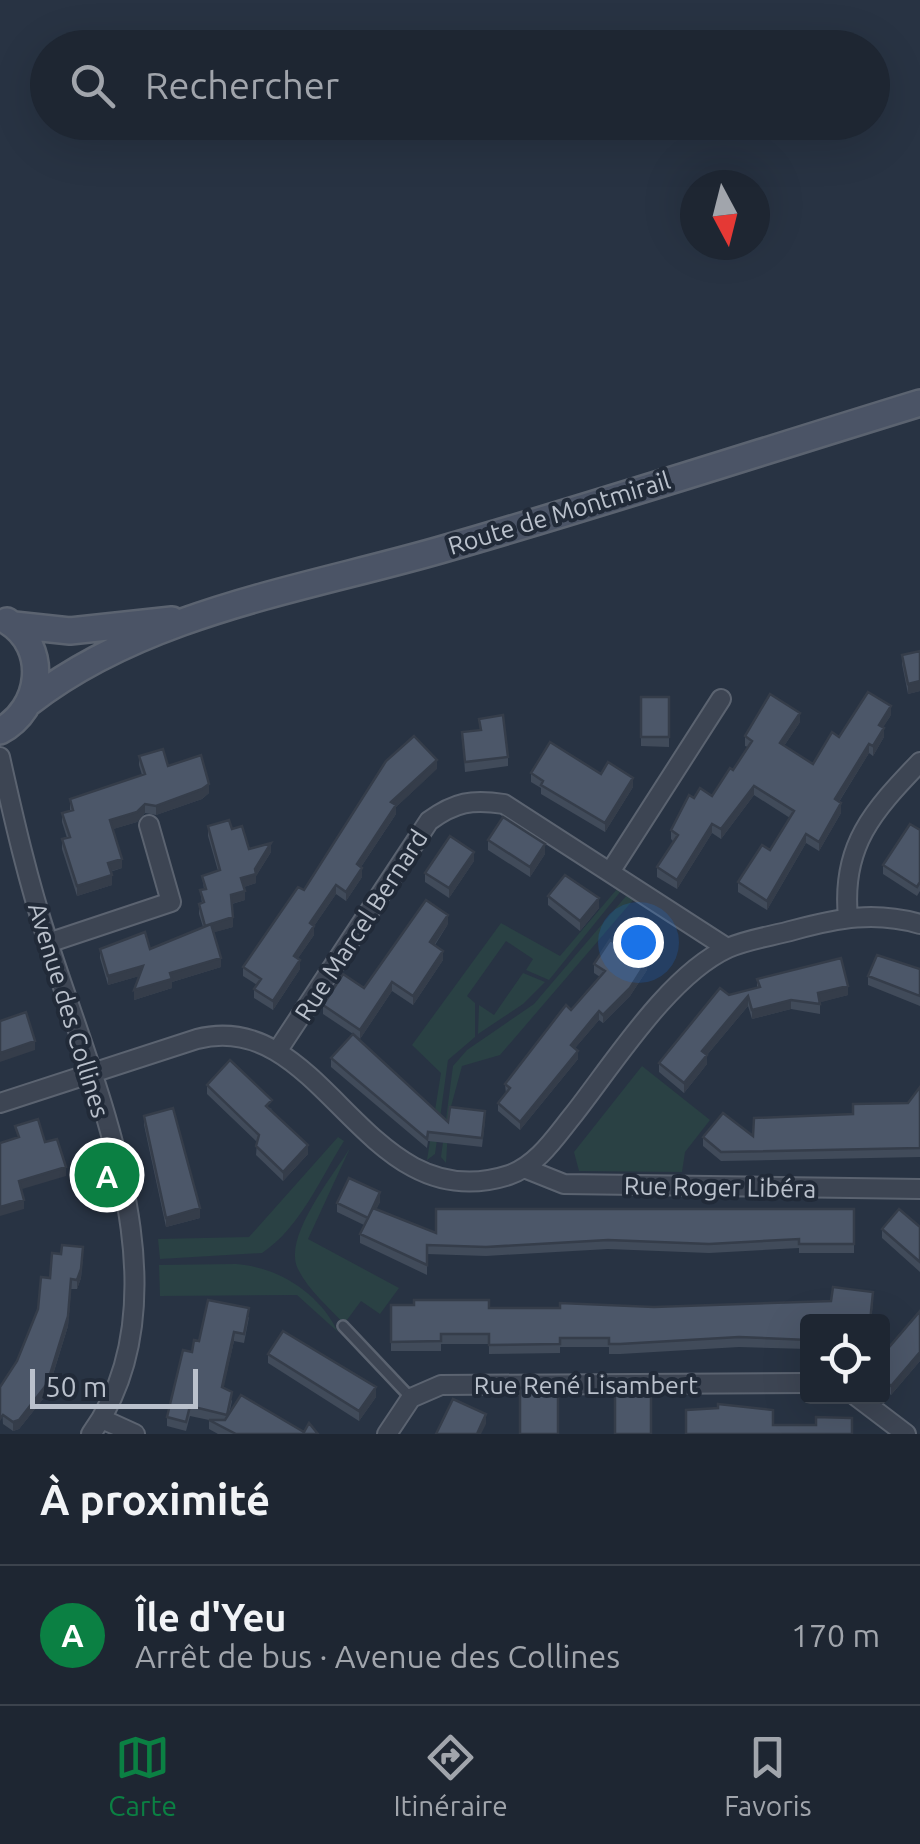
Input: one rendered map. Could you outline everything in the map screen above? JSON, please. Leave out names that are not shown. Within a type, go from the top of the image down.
[{"type":"main road","name":"Route de Montmirail","points":[[0,731],[30,702],[80,667],[197,618],[444,548],[920,403]]},
{"type":"main road","name":"Route de Montmirail","points":[[7,620],[70,631],[197,618]]},
{"type":"main road","points":[[7,620],[28,641],[35,660],[36,682],[30,702]]},
{"type":"street","points":[[610,872],[721,699]]},
{"type":"street","name":"Avenue des Collines","points":[[0,757],[24,864],[92,1072],[136,1264],[130,1345],[96,1426]]},
{"type":"street","points":[[848,916],[847,865],[886,797],[920,762]]},
{"type":"street","name":"Rue Marcel Bernard","points":[[278,1050],[429,821],[450,806],[474,800],[504,804],[727,948]]},
{"type":"street","points":[[48,943],[171,902],[149,825]]},
{"type":"street","points":[[0,1102],[219,1033],[245,1034],[278,1050],[378,1143],[424,1174],[491,1178],[524,1168],[550,1144],[652,1015],[694,972],[727,948],[848,916],[874,915],[920,924]]},
{"type":"street","name":"Rue Roger Libéra","points":[[524,1168],[564,1184],[920,1189]]},
{"type":"street","name":"Rue René Lisambert","points":[[411,1398],[441,1386],[800,1383]]},
{"type":"street","points":[[387,1434],[411,1398]]},
{"type":"street","points":[[867,1404],[909,1434],[920,1424]]},
{"type":"street","points":[[96,1426],[135,1434]]},
{"type":"lane","points":[[343,1326],[411,1398]]},
{"type":"green space","points":[[617,889],[621,891],[549,980],[526,970],[533,959],[506,941],[467,996],[475,1003],[475,1037],[448,1060],[435,1154],[427,1160],[441,1073],[412,1045],[501,923],[560,956]]},
{"type":"green space","points":[[627,895],[634,899],[500,1055],[462,1066],[449,1114],[446,1163],[441,1157],[453,1066],[467,1050],[534,1004]]},
{"type":"green space","points":[[523,973],[545,982],[523,1004],[478,1034],[479,1005],[494,1015]]},
{"type":"green space","points":[[642,1066],[710,1120],[685,1152],[682,1172],[579,1171],[574,1152]]},
{"type":"green space","points":[[338,1137],[344,1141],[308,1202],[287,1230],[262,1253],[160,1259],[158,1239],[249,1237]]},
{"type":"green space","points":[[350,1148],[308,1239],[399,1288],[380,1314],[361,1301],[344,1324],[307,1284],[295,1256],[303,1224]]},
{"type":"green space","points":[[236,1264],[268,1271],[296,1285],[321,1306],[338,1332],[297,1295],[160,1296],[159,1265]]},
{"type":"building","points":[[920,651],[920,681],[908,684],[902,655]]},
{"type":"building","points":[[868,692],[891,706],[879,725],[884,728],[873,746],[869,744],[835,799],[841,803],[819,842],[806,834],[767,901],[738,882],[762,845],[770,850],[794,811],[754,786],[721,829],[712,824],[677,880],[657,867],[678,835],[671,830],[689,795],[694,798],[700,788],[712,796],[730,768],[733,770],[752,741],[745,736],[770,694],[800,713],[780,743],[813,764],[832,732],[839,737]]},
{"type":"building","points":[[641,697],[669,697],[669,737],[641,737]]},
{"type":"building","points":[[503,715],[508,757],[465,762],[462,732],[481,730],[479,719]]},
{"type":"building","points":[[414,736],[437,760],[391,802],[396,805],[357,864],[362,868],[346,892],[336,885],[310,923],[314,926],[294,956],[300,960],[273,1001],[254,989],[261,979],[243,967],[298,887],[304,890],[386,761]]},
{"type":"building","points":[[550,742],[601,774],[608,762],[633,778],[605,823],[541,785],[543,781],[531,773]]},
{"type":"building","points":[[163,749],[168,766],[201,755],[209,784],[156,806],[145,804],[137,812],[110,820],[122,859],[108,863],[112,875],[77,886],[62,839],[70,837],[62,813],[73,810],[70,799],[145,774],[139,756]]},
{"type":"building","points":[[503,817],[545,844],[530,867],[488,840]]},
{"type":"building","points":[[229,820],[232,829],[242,826],[249,849],[271,843],[255,869],[256,874],[241,878],[245,891],[231,895],[233,917],[205,926],[199,904],[204,902],[200,890],[206,889],[202,876],[220,870],[208,826]]},
{"type":"building","points":[[910,824],[920,830],[917,887],[883,865]]},
{"type":"building","points":[[450,836],[474,852],[449,888],[425,873]]},
{"type":"building","points":[[565,875],[599,898],[580,921],[548,896]]},
{"type":"building","points":[[426,900],[448,915],[430,942],[443,951],[413,996],[392,982],[360,1030],[323,1005],[343,974],[364,988]]},
{"type":"building","points":[[211,924],[221,958],[170,973],[172,979],[134,990],[143,966],[108,976],[100,949],[145,932],[150,949]]},
{"type":"building","points":[[610,940],[647,961],[630,988],[603,1015],[599,1011],[571,1045],[578,1051],[520,1122],[498,1103],[510,1088],[505,1084],[566,1005],[571,1010],[605,971],[594,964]]},
{"type":"building","points":[[877,955],[920,969],[920,996],[868,976]]},
{"type":"building","points":[[841,958],[848,986],[818,993],[820,1004],[791,1000],[752,1010],[748,996],[702,1051],[707,1055],[684,1083],[659,1063],[720,988],[729,995],[760,987],[757,979]]},
{"type":"building","points":[[26,1012],[35,1041],[0,1053],[0,1021]]},
{"type":"building","points":[[353,1034],[448,1122],[450,1107],[485,1111],[482,1138],[428,1132],[427,1139],[331,1058]]},
{"type":"building","points":[[230,1060],[272,1100],[266,1106],[308,1145],[283,1172],[256,1146],[259,1135],[207,1085]]},
{"type":"building","points":[[920,1087],[920,1148],[721,1152],[703,1137],[723,1113],[753,1136],[754,1118],[853,1114],[853,1104],[908,1103]]},
{"type":"building","points":[[173,1108],[200,1208],[166,1218],[144,1116]]},
{"type":"building","points":[[38,1119],[45,1142],[57,1139],[66,1167],[19,1181],[24,1200],[0,1207],[0,1143],[19,1137],[15,1126]]},
{"type":"building","points":[[349,1178],[380,1192],[368,1218],[337,1203]]},
{"type":"building","points":[[373,1208],[436,1233],[436,1209],[854,1209],[854,1244],[799,1244],[799,1239],[709,1244],[608,1240],[486,1247],[427,1245],[427,1265],[360,1234]]},
{"type":"building","points":[[899,1209],[920,1227],[920,1262],[882,1229]]},
{"type":"building","points":[[62,1245],[83,1247],[81,1269],[77,1280],[71,1279],[68,1316],[47,1384],[19,1420],[13,1422],[3,1415],[0,1419],[0,1387],[17,1361],[38,1309],[41,1277],[50,1278],[52,1253],[61,1254]]},
{"type":"building","points":[[833,1287],[873,1292],[871,1314],[800,1314],[800,1340],[739,1337],[609,1344],[609,1338],[560,1338],[560,1344],[489,1345],[489,1334],[441,1334],[441,1341],[391,1342],[391,1305],[414,1305],[414,1300],[489,1300],[489,1308],[560,1308],[560,1303],[654,1307],[831,1301]]},
{"type":"building","points":[[208,1300],[249,1308],[244,1334],[234,1332],[222,1387],[232,1392],[227,1415],[190,1406],[186,1422],[167,1417],[183,1350],[192,1352],[194,1340],[199,1341]]},
{"type":"building","points":[[920,1311],[920,1352],[891,1386],[890,1346]]},
{"type":"building","points":[[283,1331],[376,1387],[359,1411],[268,1354]]},
{"type":"building","points":[[558,1387],[558,1434],[520,1434],[520,1388]]},
{"type":"building","points":[[615,1387],[651,1388],[651,1434],[615,1434]]},
{"type":"building","points":[[241,1395],[304,1432],[309,1423],[318,1434],[236,1434],[209,1420],[225,1420]]},
{"type":"building","points":[[453,1399],[486,1414],[477,1434],[436,1434]]},
{"type":"building","points":[[718,1404],[773,1410],[773,1425],[816,1425],[816,1417],[852,1418],[852,1434],[686,1434],[686,1410],[718,1408]]},
{"type":"place","name":"Île d'Yeu","points":[[107,1175]]}]
